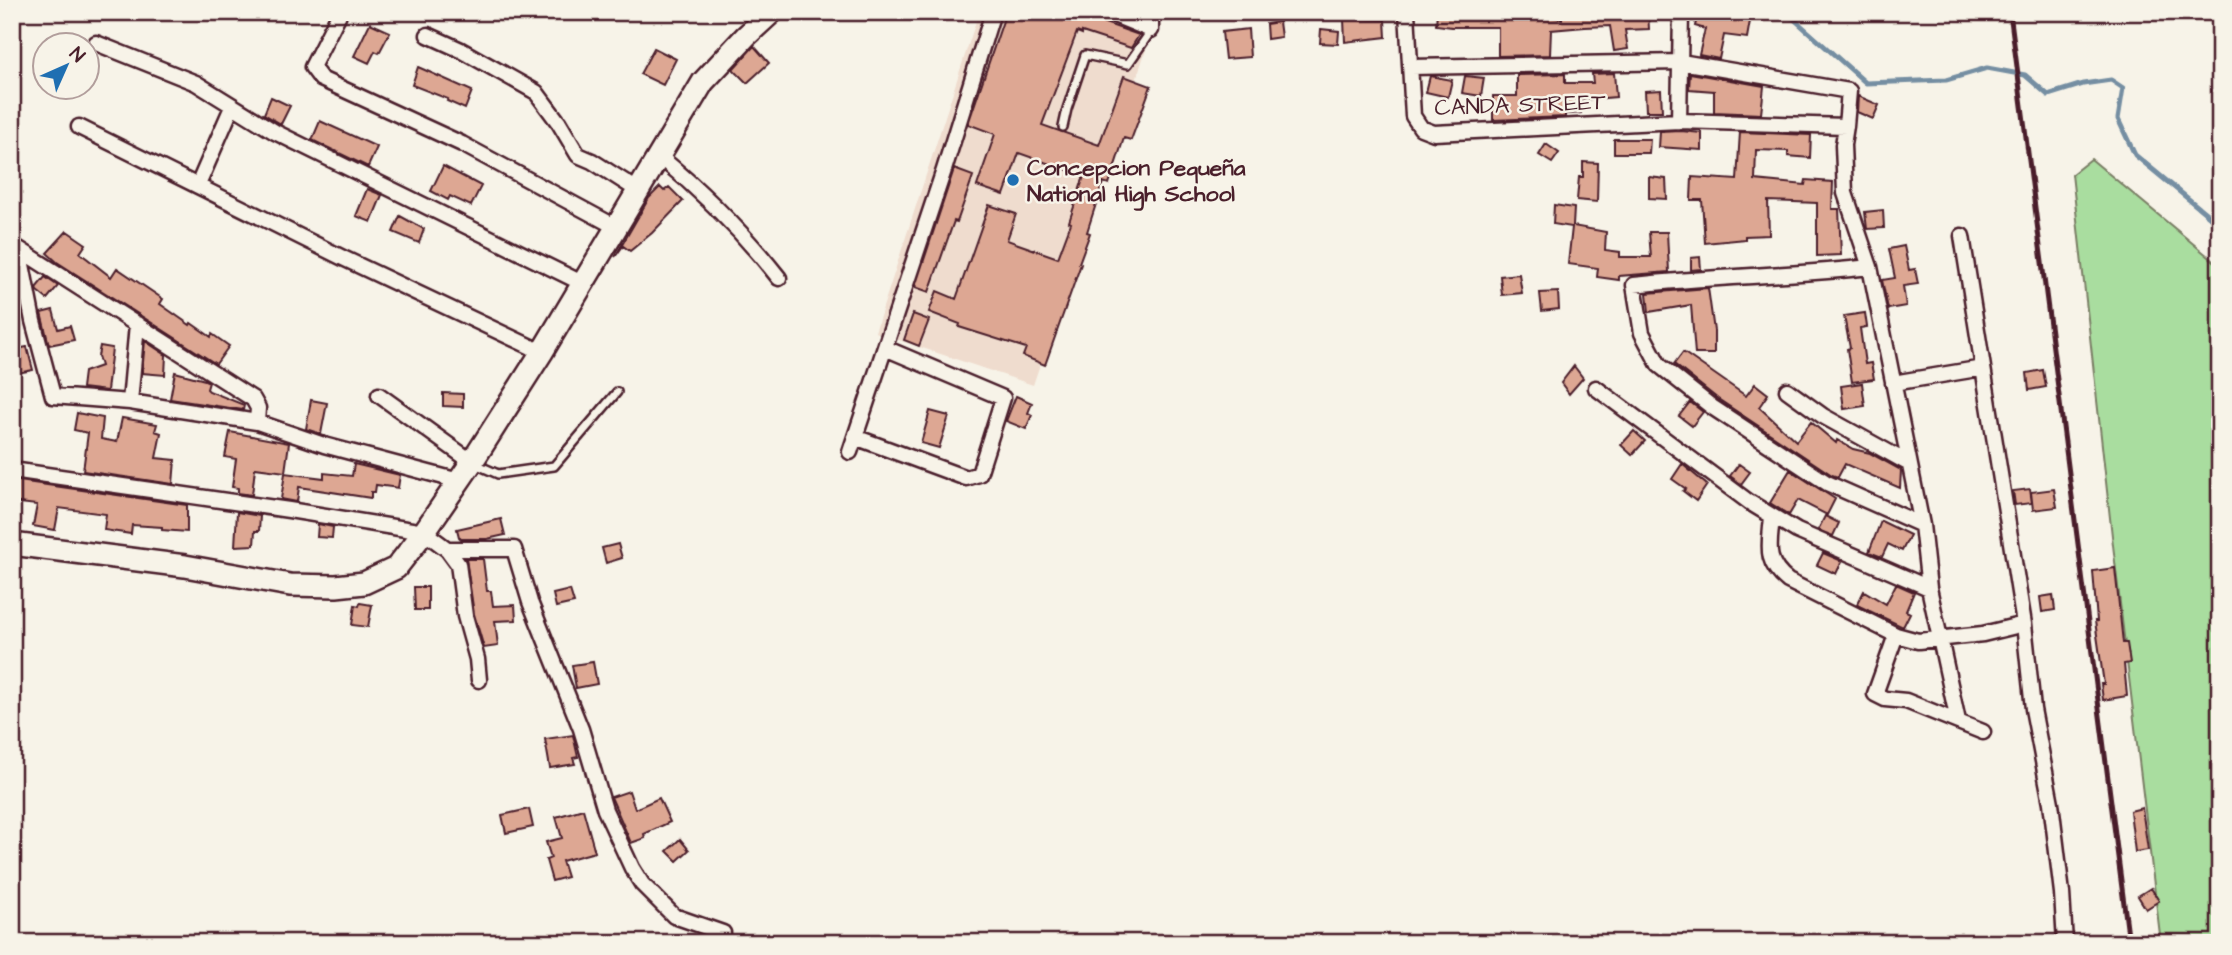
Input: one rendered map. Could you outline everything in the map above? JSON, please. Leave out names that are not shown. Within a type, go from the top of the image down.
[{"type":"street","points":[[340,12],[312,66],[321,79],[462,144],[616,227]]},
{"type":"street","points":[[12,544],[186,566],[290,585],[336,586],[364,583],[396,568],[472,462],[542,352],[704,82],[772,12]]},
{"type":"street","points":[[850,452],[993,12]]},
{"type":"street","points":[[1107,12],[1151,30],[1151,12]]},
{"type":"street","name":"CANDA STREET","points":[[1407,12],[1413,116],[1421,128],[1434,132],[1679,121]]},
{"type":"street","points":[[1681,12],[1679,121],[1846,126]]},
{"type":"street","points":[[428,35],[461,50],[536,92],[578,155],[639,191]]},
{"type":"street","points":[[102,45],[195,83],[275,132],[584,284]]},
{"type":"street","points":[[1411,67],[1681,62],[1849,92],[1843,145],[1845,194],[1870,267],[1922,525],[1929,588],[1958,721]]},
{"type":"street","points":[[198,185],[232,107]]},
{"type":"street","points":[[79,127],[343,258],[542,352]]},
{"type":"street","points":[[659,156],[744,234],[779,278]]},
{"type":"street","points":[[1962,236],[2024,624],[2032,709],[2051,803],[2065,943]]},
{"type":"street","points":[[257,422],[258,408],[253,399],[19,249],[33,321],[53,396],[130,402],[257,422],[324,446],[458,481]]},
{"type":"street","points":[[1870,267],[1816,274],[1634,285],[1642,333],[1659,365],[1733,421],[1827,484],[1922,525]]},
{"type":"street","points":[[130,402],[136,324]]},
{"type":"street","points":[[855,437],[966,478],[979,474],[1003,398],[886,348]]},
{"type":"street","points":[[1893,383],[1983,368]]},
{"type":"street","points":[[1596,388],[1749,502],[1772,516],[1797,531],[1929,588]]},
{"type":"street","points":[[1787,390],[1823,416],[1908,463]]},
{"type":"street","points":[[379,395],[472,462]]},
{"type":"street","points":[[12,470],[424,532],[447,549],[458,564],[465,616],[480,680]]},
{"type":"street","points":[[1772,516],[1769,557],[1776,571],[1788,580],[1896,635],[1918,640],[1983,634],[2024,624]]},
{"type":"street","points":[[447,549],[514,549],[530,602],[581,729],[605,810],[632,868],[642,884],[674,916],[723,933]]},
{"type":"street","points":[[1896,635],[1875,694],[1885,699],[1906,701],[1983,732]]},
{"type":"lane","points":[[1063,127],[1085,55],[1128,64],[1151,30]]},
{"type":"lane","points":[[472,462],[498,474],[554,466],[617,392]]},
{"type":"shaded area","name":"Concepcion Pequeña National High School","points":[[979,12],[1110,12],[1153,29],[1033,385],[875,332]]},
{"type":"green space","points":[[2091,159],[2220,266],[2220,943],[2161,943],[2072,174]]},
{"type":"building","points":[[1006,12],[1089,12],[1088,17],[1139,35],[1131,48],[1077,32],[1042,125],[1099,145],[1124,76],[1151,86],[1131,140],[1124,138],[1109,184],[1103,182],[1087,232],[1090,233],[1079,263],[1081,264],[1045,365],[1023,356],[1026,348],[959,327],[960,324],[929,312],[937,291],[956,299],[989,205],[1016,214],[1007,240],[1058,258],[1084,176],[1019,153],[1004,195],[977,186],[995,134],[968,124]]},
{"type":"building","points":[[1437,12],[1468,16],[1468,12],[1536,14],[1562,19],[1562,12],[1648,12],[1649,29],[1625,30],[1628,49],[1614,51],[1610,26],[1551,30],[1550,55],[1498,56],[1498,27],[1436,25]]},
{"type":"building","points":[[1698,13],[1722,19],[1723,16],[1750,21],[1747,38],[1724,35],[1719,59],[1699,55],[1705,29],[1695,26]]},
{"type":"building","points":[[1344,19],[1385,20],[1386,37],[1345,42]]},
{"type":"building","points":[[1279,22],[1281,37],[1267,39],[1266,24]]},
{"type":"building","points":[[370,23],[390,32],[379,53],[375,51],[369,63],[354,56]]},
{"type":"building","points":[[1248,29],[1250,57],[1225,59],[1222,32]]},
{"type":"building","points":[[1321,29],[1339,31],[1338,44],[1320,43]]},
{"type":"building","points":[[754,46],[769,63],[747,83],[733,69]]},
{"type":"building","points":[[654,48],[676,59],[663,85],[640,74]]},
{"type":"building","points":[[418,67],[472,91],[465,109],[412,85]]},
{"type":"building","points":[[1614,73],[1616,97],[1581,100],[1581,113],[1565,114],[1565,117],[1493,120],[1493,96],[1517,96],[1517,75],[1565,74],[1565,83],[1593,83],[1592,74]]},
{"type":"building","points":[[1690,73],[1764,86],[1761,114],[1714,112],[1714,91],[1689,89]]},
{"type":"building","points":[[1430,76],[1452,80],[1448,97],[1426,92]]},
{"type":"building","points":[[1465,76],[1484,78],[1481,96],[1462,93]]},
{"type":"building","points":[[1661,90],[1662,111],[1646,111],[1645,91]]},
{"type":"building","points":[[1858,96],[1879,105],[1873,119],[1857,112]]},
{"type":"building","points":[[271,97],[290,106],[281,124],[264,114]]},
{"type":"building","points":[[320,121],[377,147],[368,167],[312,140]]},
{"type":"building","points":[[1660,132],[1702,133],[1702,150],[1659,147]]},
{"type":"building","points":[[1740,132],[1811,135],[1810,158],[1788,156],[1788,151],[1756,150],[1755,180],[1805,185],[1806,180],[1833,182],[1832,209],[1839,209],[1841,255],[1817,256],[1817,203],[1768,201],[1769,235],[1705,243],[1702,200],[1691,200],[1692,177],[1737,180]]},
{"type":"building","points":[[1614,139],[1650,139],[1649,153],[1614,153]]},
{"type":"building","points":[[1546,144],[1559,153],[1552,163],[1539,155]]},
{"type":"building","points":[[1583,162],[1598,163],[1597,202],[1577,200],[1579,177],[1583,177]]},
{"type":"building","points":[[443,166],[481,186],[471,206],[450,196],[448,200],[431,191]]},
{"type":"building","points":[[954,169],[973,176],[929,292],[915,287]]},
{"type":"building","points":[[1649,177],[1666,179],[1667,199],[1649,198]]},
{"type":"building","points":[[660,187],[664,191],[669,187],[683,201],[652,233],[630,251],[623,246],[615,257],[649,198]]},
{"type":"building","points":[[367,189],[382,195],[371,222],[356,216]]},
{"type":"building","points":[[1554,205],[1574,208],[1573,226],[1606,232],[1605,250],[1620,252],[1620,257],[1651,257],[1649,232],[1667,232],[1669,272],[1619,276],[1619,280],[1597,277],[1598,268],[1568,264],[1572,227],[1553,224]]},
{"type":"building","points":[[1883,210],[1884,228],[1867,229],[1865,212]]},
{"type":"building","points":[[400,216],[424,229],[419,243],[393,232]]},
{"type":"building","points":[[67,231],[86,244],[80,253],[111,277],[117,268],[163,299],[160,304],[190,325],[191,323],[211,337],[212,334],[229,346],[216,364],[57,262],[47,253]]},
{"type":"building","points":[[1904,246],[1909,270],[1915,269],[1918,284],[1903,286],[1906,306],[1888,309],[1882,280],[1895,278],[1889,249]]},
{"type":"building","points":[[1700,257],[1701,269],[1691,270],[1691,258]]},
{"type":"building","points":[[1519,274],[1522,293],[1502,295],[1500,276]]},
{"type":"building","points":[[45,277],[58,286],[47,299],[36,288]]},
{"type":"building","points":[[1708,288],[1714,354],[1695,354],[1691,305],[1649,312],[1647,293]]},
{"type":"building","points":[[1558,292],[1559,309],[1542,311],[1540,293]]},
{"type":"building","points":[[53,310],[58,329],[70,326],[74,340],[49,345],[41,313]]},
{"type":"building","points":[[1865,313],[1867,327],[1860,328],[1865,364],[1871,363],[1874,379],[1852,382],[1847,349],[1850,348],[1844,316]]},
{"type":"building","points":[[913,314],[929,320],[919,346],[904,340]]},
{"type":"building","points":[[145,341],[166,355],[165,375],[142,373]]},
{"type":"building","points":[[100,346],[112,348],[107,391],[82,388],[84,372],[101,366],[98,356]]},
{"type":"building","points":[[27,347],[33,370],[12,374],[12,350]]},
{"type":"building","points":[[1683,352],[1746,396],[1755,384],[1768,394],[1759,407],[1796,441],[1811,422],[1836,443],[1837,440],[1853,449],[1870,453],[1901,470],[1900,488],[1845,464],[1838,477],[1832,475],[1718,399],[1674,364]]},
{"type":"building","points":[[1574,366],[1583,378],[1569,394],[1561,383]]},
{"type":"building","points":[[2043,370],[2046,387],[2029,390],[2027,373]]},
{"type":"building","points":[[175,372],[209,382],[209,391],[244,405],[243,410],[170,399]]},
{"type":"building","points":[[1862,383],[1865,406],[1844,409],[1841,386]]},
{"type":"building","points":[[443,393],[463,394],[463,407],[443,406]]},
{"type":"building","points":[[1016,396],[1032,403],[1028,413],[1032,415],[1026,429],[1006,421]]},
{"type":"building","points":[[311,400],[327,403],[321,434],[306,429]]},
{"type":"building","points":[[1690,402],[1703,412],[1692,426],[1679,416]]},
{"type":"building","points":[[930,411],[949,416],[939,448],[921,443]]},
{"type":"building","points":[[77,413],[103,418],[101,439],[117,442],[122,418],[157,424],[155,431],[161,433],[156,458],[175,460],[173,484],[83,471],[88,433],[74,430]]},
{"type":"building","points":[[1634,431],[1645,441],[1632,455],[1621,445]]},
{"type":"building","points":[[230,432],[289,443],[285,472],[255,468],[252,495],[238,493],[238,488],[232,487],[236,459],[225,457]]},
{"type":"building","points":[[354,464],[400,475],[398,488],[376,485],[375,492],[371,492],[371,498],[299,487],[297,502],[281,499],[285,473],[324,478],[324,473],[352,476]]},
{"type":"building","points":[[1682,464],[1707,485],[1696,501],[1672,479]]},
{"type":"building","points":[[1739,464],[1750,472],[1741,484],[1730,476]]},
{"type":"building","points":[[1790,470],[1835,499],[1827,515],[1798,500],[1789,515],[1770,503]]},
{"type":"building","points":[[12,480],[187,505],[187,532],[132,525],[131,534],[104,530],[106,514],[59,508],[55,530],[33,526],[37,505],[12,502]]},
{"type":"building","points":[[2030,489],[2032,503],[2015,505],[2013,491]]},
{"type":"building","points":[[2054,489],[2057,507],[2033,510],[2031,492]]},
{"type":"building","points":[[237,512],[260,516],[254,545],[235,546]]},
{"type":"building","points":[[1825,516],[1839,523],[1833,536],[1818,530]]},
{"type":"building","points":[[501,519],[505,535],[487,539],[459,537],[457,529]]},
{"type":"building","points":[[1881,521],[1910,535],[1902,551],[1888,544],[1882,557],[1869,552]]},
{"type":"building","points":[[318,524],[333,527],[332,538],[317,537]]},
{"type":"building","points":[[618,544],[622,558],[606,563],[602,548]]},
{"type":"building","points":[[1823,553],[1842,561],[1836,574],[1817,565]]},
{"type":"building","points":[[466,559],[483,559],[487,591],[491,591],[493,606],[515,605],[516,620],[495,621],[498,646],[484,648],[474,614]]},
{"type":"building","points":[[2115,568],[2123,643],[2127,643],[2130,663],[2124,664],[2127,696],[2103,700],[2101,684],[2104,684],[2095,621],[2093,571]]},
{"type":"building","points":[[1896,584],[1914,592],[1906,611],[1910,613],[1903,627],[1857,605],[1864,591],[1886,604]]},
{"type":"building","points":[[414,587],[428,587],[428,610],[415,610]]},
{"type":"building","points":[[570,590],[574,603],[556,607],[553,594]]},
{"type":"building","points":[[2053,595],[2055,610],[2042,612],[2040,597]]},
{"type":"building","points":[[360,603],[372,605],[368,627],[352,625],[355,605],[359,606]]},
{"type":"building","points":[[593,662],[597,684],[576,688],[572,665]]},
{"type":"building","points":[[573,735],[578,757],[573,758],[575,764],[550,768],[545,739]]},
{"type":"building","points":[[629,791],[635,809],[659,798],[670,822],[644,834],[645,838],[631,843],[611,797]]},
{"type":"building","points":[[2142,808],[2148,850],[2135,852],[2130,811]]},
{"type":"building","points":[[529,809],[533,827],[506,833],[502,815]]},
{"type":"building","points":[[583,809],[595,852],[562,861],[567,877],[552,881],[546,860],[551,858],[546,842],[562,838],[556,817]]},
{"type":"building","points":[[680,839],[689,850],[677,861],[667,851]]},
{"type":"building","points":[[2151,888],[2159,901],[2146,909],[2138,896]]},
{"type":"waterway","points":[[1786,12],[1866,83],[1946,80],[1987,68],[2025,75],[2048,95],[2083,84],[2111,80],[2123,88],[2118,119],[2135,155],[2220,225]]},
{"type":"railway","points":[[2010,12],[2129,943]]},
{"type":"place","name":"Concepcion Pequeña National High School","points":[[1013,180]]}]
